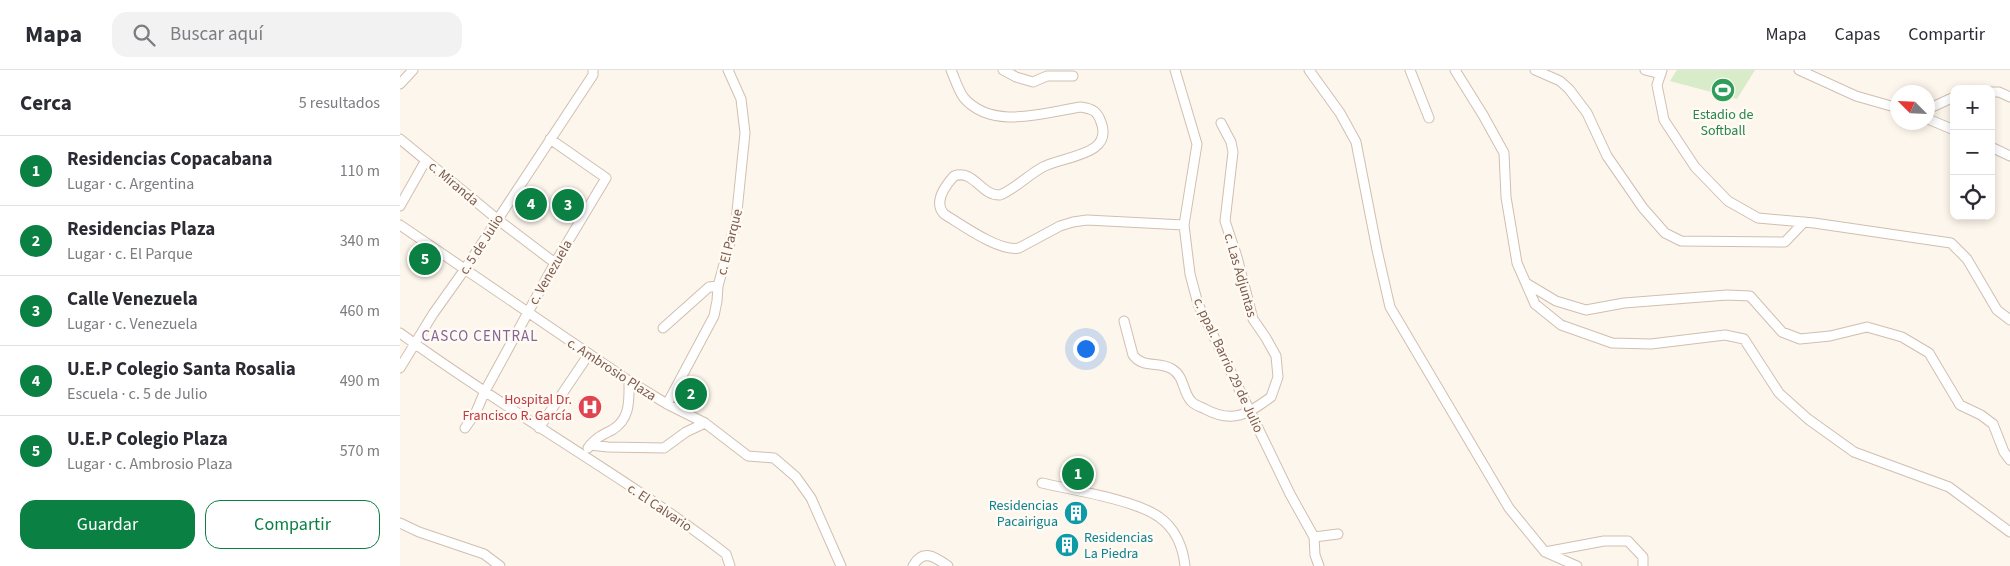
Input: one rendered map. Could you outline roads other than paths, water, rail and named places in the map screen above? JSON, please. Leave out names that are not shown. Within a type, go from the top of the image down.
[{"type":"street","points":[[400,84],[413,70]]},
{"type":"street","name":"c. 5 de Julio","points":[[400,368],[433,314],[593,76],[593,70]]},
{"type":"street","name":"c. El Parque","points":[[667,404],[714,316],[718,286],[736,221],[745,133],[741,99],[728,70]]},
{"type":"street","points":[[951,70],[964,97],[982,111],[1002,117],[1016,117],[1081,107],[1089,108],[1095,110],[1099,115],[1104,138],[1096,148],[1045,166],[1000,195],[996,196],[985,190],[973,178],[964,174],[954,176],[944,188],[939,202],[940,210],[944,214],[998,244],[1012,249],[1019,248],[1073,222],[1087,220],[1184,225]]},
{"type":"street","points":[[1003,70],[1016,77],[1033,82],[1047,76],[1073,76]]},
{"type":"street","name":"c. ppal. Barrio 29 de Julio","points":[[1175,70],[1197,144],[1184,225],[1190,274],[1198,304],[1290,494],[1314,537],[1315,555],[1319,566]]},
{"type":"street","points":[[1309,70],[1340,113],[1356,142],[1376,250],[1390,307],[1509,508],[1544,552],[1577,566]]},
{"type":"street","points":[[1410,70],[1429,118]]},
{"type":"street","points":[[1455,70],[1504,153],[1506,197],[1517,263],[1535,304],[1561,325],[1612,343],[1651,344],[1725,335],[1744,339],[1780,393],[1808,419],[1854,452],[1949,487],[2010,532]]},
{"type":"street","points":[[1535,70],[1560,82],[1569,89],[1587,113],[1606,156],[1643,208],[1665,233],[1682,241],[1785,242],[1804,222]]},
{"type":"street","points":[[1645,70],[1661,72],[1657,85],[1664,120],[1695,167],[1728,201],[1758,218],[1804,222],[1951,243],[1967,259],[1997,310],[2010,320]]},
{"type":"street","points":[[1799,70],[1856,96],[1890,106]]},
{"type":"street","points":[[1995,92],[2010,97]]},
{"type":"street","points":[[1935,106],[1950,98]]},
{"type":"street","points":[[1935,121],[1950,128]]},
{"type":"street","name":"c. Las Adjuntas","points":[[1124,321],[1133,356],[1141,363],[1166,366],[1173,370],[1182,377],[1191,401],[1216,415],[1238,417],[1272,396],[1278,377],[1276,356],[1253,319],[1237,257],[1225,221],[1233,152],[1231,142],[1221,123]]},
{"type":"street","name":"c. Venezuela","points":[[465,428],[476,412],[485,391],[555,263],[606,178],[550,138]]},
{"type":"street","name":"c. Miranda","points":[[400,139],[555,263]]},
{"type":"street","points":[[1995,150],[2010,156]]},
{"type":"street","points":[[400,206],[426,160]]},
{"type":"street","name":"c. Ambrosio Plaza","points":[[400,225],[629,381],[667,404],[705,423],[748,456],[774,458],[796,477],[811,498],[840,566]]},
{"type":"street","points":[[1526,283],[1556,301],[1586,310],[1624,303],[1750,296],[1782,332],[1800,339],[1830,336],[1867,327],[1902,336],[1929,353],[1960,405],[1981,415],[1993,424],[2004,452],[2010,460]]},
{"type":"street","points":[[663,328],[709,287],[718,286]]},
{"type":"street","name":"c. El Calvario","points":[[400,333],[539,428],[581,456],[592,460],[696,531],[726,554],[730,566]]},
{"type":"street","points":[[539,428],[589,354]]},
{"type":"street","points":[[581,456],[596,438],[615,428],[625,418],[629,408],[629,381]]},
{"type":"street","points":[[590,445],[664,448],[686,432],[705,423]]},
{"type":"street","points":[[1042,482],[1139,506],[1159,516],[1171,527],[1183,551],[1184,566]]},
{"type":"street","points":[[400,523],[419,532],[484,554],[500,566]]},
{"type":"street","points":[[1314,537],[1338,534]]},
{"type":"street","points":[[1544,552],[1604,541],[1628,541],[1643,557],[1643,566]]},
{"type":"street","points":[[913,566],[917,559],[926,555],[936,558],[948,566]]},
{"type":"place","name":"Estadio de Softball","points":[[1723,90]]},
{"type":"place","name":"U.E.P Colegio Santa Rosalia","points":[[531,204]]},
{"type":"place","name":"Calle Venezuela","points":[[568,205]]},
{"type":"place","name":"U.E.P Colegio Plaza","points":[[425,259]]},
{"type":"place","name":"Residencias Plaza","points":[[691,394]]},
{"type":"place","name":"Hospital Dr. Francisco R. García","points":[[590,407]]},
{"type":"place","name":"Residencias Copacabana","points":[[1078,474]]},
{"type":"place","name":"Residencias Pacairigua","points":[[1076,513]]},
{"type":"place","name":"Residencias La Piedra","points":[[1067,545]]},
{"type":"district","name":"CASCO CENTRAL","points":[[480,336]]}]
